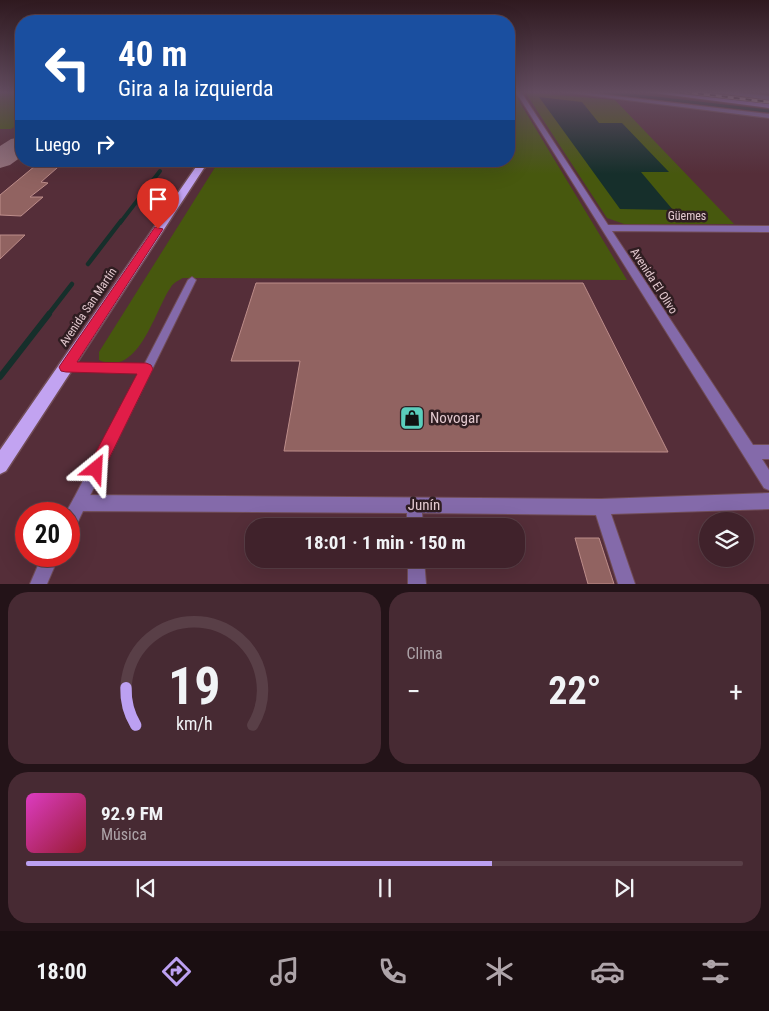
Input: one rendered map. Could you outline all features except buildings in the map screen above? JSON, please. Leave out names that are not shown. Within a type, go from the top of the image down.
[{"type":"main road","name":"Avenida San Martín","points":[[0,465],[201,167]]},
{"type":"street","name":"Avenida El Olivo","points":[[535,119],[769,483]]},
{"type":"street","name":"Güemes","points":[[605,228],[769,229]]},
{"type":"street","points":[[749,452],[769,452]]},
{"type":"street","name":"Junín","points":[[80,502],[601,507],[769,502]]},
{"type":"street","points":[[414,505],[415,518]]},
{"type":"street","points":[[601,507],[627,584]]},
{"type":"street","points":[[38,584],[46,567]]},
{"type":"street","points":[[416,568],[417,584]]},
{"type":"lane","points":[[79,502],[192,280]]},
{"type":"lane","points":[[66,367],[146,369]]},
{"type":"green space","points":[[0,119],[15,119],[15,127],[11,129],[0,129]]},
{"type":"green space","points":[[515,119],[530,119],[627,280],[183,278],[172,286],[144,339],[125,360],[113,363],[99,360],[99,352],[215,167],[515,167]]},
{"type":"green space","points":[[543,119],[633,119],[734,224],[624,224],[607,218]]},
{"type":"shaded area","points":[[555,119],[596,119],[599,123],[622,123],[669,172],[641,172],[673,210],[620,209]]},
{"type":"waterway","points":[[120,223],[160,171]]},
{"type":"waterway","points":[[88,264],[121,221]]},
{"type":"waterway","points":[[48,315],[72,284]]},
{"type":"waterway","points":[[0,377],[49,314]]},
{"type":"taxiway","points":[[0,159],[15,149]]},
{"type":"place","name":"Novogar","points":[[412,418]]},
{"type":"route","points":[[96,469],[146,369],[66,367],[158,229]]}]
